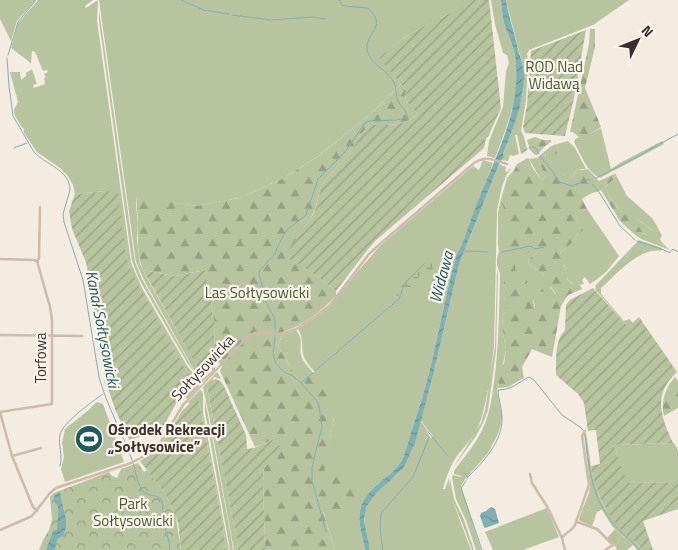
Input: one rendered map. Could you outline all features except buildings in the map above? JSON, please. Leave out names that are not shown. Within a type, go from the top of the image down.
[{"type":"street","name":"Sołtysowicka","points":[[0,530],[28,519],[55,489],[131,463],[150,454],[156,448],[183,405],[248,336],[255,333],[277,334],[296,329],[330,305],[369,254],[474,163],[480,159],[488,158],[507,164]]},
{"type":"street","name":"Torfowa","points":[[0,412],[52,404],[50,307],[37,261],[40,258],[40,207]]},
{"type":"street","points":[[0,259],[37,261]]},
{"type":"street","points":[[0,335],[82,336]]},
{"type":"street","points":[[0,412],[12,456],[33,507],[37,511]]},
{"type":"street","points":[[562,538],[574,528],[589,485],[582,436],[586,431]]},
{"type":"street","points":[[12,456],[41,448]]},
{"type":"street","points":[[530,474],[532,483],[548,508],[562,538],[565,550]]},
{"type":"street","points":[[577,522],[597,530],[613,545],[605,550]]},
{"type":"green space","points":[[0,0],[36,0],[17,21],[11,41],[0,19]]},
{"type":"green space","points":[[38,0],[93,0],[85,6],[86,8],[98,0],[97,21],[131,263],[142,288],[200,385],[187,399],[185,396],[193,389],[194,385],[132,274],[105,191],[75,194],[68,176],[37,152],[15,116],[14,110],[18,102],[10,72],[20,72],[21,80],[32,69],[37,84],[33,85],[34,88],[45,84],[44,78],[46,78],[44,74],[48,72],[47,70],[43,71],[35,52],[32,51],[31,64],[11,48],[18,23]]},
{"type":"green space","points":[[99,0],[463,0],[452,12],[406,36],[380,58],[401,84],[372,113],[317,157],[284,178],[239,198],[196,206],[137,197],[137,239],[140,264],[204,378],[215,367],[215,370],[202,382],[144,280],[136,262]]},
{"type":"green space","points":[[463,0],[489,0],[501,108],[486,138],[484,148],[375,241],[336,291],[316,275],[284,256],[315,211],[321,185],[349,154],[361,134],[370,125],[401,123],[418,114],[405,100],[406,90],[379,58],[406,36],[432,22],[430,20],[440,16],[441,18],[452,12]]},
{"type":"green space","points":[[491,0],[501,0],[504,23],[512,43],[517,76],[511,112],[495,158],[487,156],[489,141],[503,107],[506,71],[509,63],[507,55],[503,53]]},
{"type":"green space","points":[[506,0],[629,0],[593,25],[529,50],[527,54],[526,100],[521,131],[527,150],[521,154],[517,135],[515,135],[519,154],[510,155],[508,161],[501,160],[523,93],[524,71]]},
{"type":"green space","points":[[99,10],[135,262],[142,279],[195,373],[139,279],[132,261]]},
{"type":"green space","points":[[590,29],[595,29],[595,47],[585,88],[601,127],[582,140],[573,132],[570,132],[589,44]]},
{"type":"green space","name":"ROD Nad Widawą","points":[[586,30],[565,136],[525,133],[523,127],[527,105],[531,51]]},
{"type":"green space","name":"Las Sołtysowicki","points":[[401,84],[406,90],[405,100],[418,114],[401,123],[370,125],[361,134],[349,154],[321,185],[315,210],[285,256],[316,275],[336,291],[336,296],[318,313],[298,326],[283,332],[278,346],[296,376],[303,379],[313,373],[318,389],[327,389],[334,418],[324,471],[348,474],[362,488],[347,508],[323,512],[335,550],[265,550],[263,480],[264,468],[272,440],[255,447],[220,371],[222,367],[215,357],[214,322],[206,270],[174,276],[143,270],[138,248],[137,196],[196,206],[239,198],[284,178],[317,157],[372,113]]},
{"type":"green space","points":[[601,128],[611,169],[662,141],[664,144],[600,178],[587,167],[574,142],[575,139],[579,137],[582,140]]},
{"type":"green space","points":[[535,137],[551,140],[537,155],[530,150],[527,140]]},
{"type":"green space","points":[[568,141],[575,148],[586,169],[577,169],[573,176],[567,180],[564,174],[552,170],[545,157],[546,153],[559,152],[557,144]]},
{"type":"green space","points":[[557,144],[559,152],[551,156],[546,153],[545,157],[549,161],[549,166],[552,170],[560,170],[568,179],[573,176],[577,169],[588,169],[599,181],[614,174],[615,178],[605,187],[609,196],[621,212],[627,209],[653,231],[651,236],[640,232],[633,233],[620,221],[601,190],[582,199],[587,209],[575,213],[583,230],[560,253],[566,258],[567,262],[564,265],[567,279],[571,283],[580,285],[582,289],[568,295],[561,306],[552,357],[532,349],[522,367],[524,378],[508,387],[498,388],[500,367],[504,364],[506,350],[502,326],[505,300],[502,292],[504,275],[507,274],[504,265],[515,263],[516,278],[528,281],[525,287],[531,288],[535,295],[533,300],[535,309],[556,294],[551,287],[542,292],[538,292],[536,288],[537,276],[543,276],[544,274],[529,264],[528,260],[537,252],[508,255],[505,248],[511,238],[515,238],[514,232],[504,226],[504,209],[501,202],[509,178],[518,165],[525,160],[529,159],[541,180],[546,177],[537,158],[548,148]]},
{"type":"green space","points":[[528,158],[518,165],[509,178],[501,202],[515,232],[515,238],[507,244],[513,255],[533,250],[537,252],[528,260],[529,264],[544,274],[543,276],[556,295],[535,310],[535,304],[530,293],[522,284],[507,275],[503,281],[505,312],[502,326],[506,350],[497,391],[502,417],[501,424],[488,453],[461,486],[481,550],[476,550],[466,520],[456,499],[452,477],[453,475],[461,477],[454,474],[454,471],[478,438],[489,410],[496,368],[498,328],[500,274],[497,265],[499,251],[498,212],[507,178],[517,164]]},
{"type":"green space","points":[[537,158],[546,177],[541,180],[529,159]]},
{"type":"green space","points":[[483,160],[493,163],[456,256],[422,400],[403,458],[400,464],[370,492],[361,507],[360,522],[365,550],[335,550],[323,511],[335,473],[323,471],[334,418],[318,389],[296,376],[278,346],[282,335],[296,330],[301,340],[302,358],[313,373],[315,372],[304,357],[302,339],[298,329],[330,306],[381,245],[473,166],[479,170]]},
{"type":"green space","points":[[499,164],[506,167],[505,171],[508,172],[511,169],[502,187],[497,210],[494,347],[490,376],[495,347],[497,270],[496,351],[488,410],[476,436],[453,468],[474,435],[452,464],[443,489],[445,489],[449,478],[449,487],[450,479],[454,499],[464,520],[474,550],[472,550],[452,499],[471,550],[370,550],[364,518],[368,502],[371,497],[395,476],[407,461],[420,422],[431,438],[433,436],[420,420],[435,367],[459,264]],"holes":[[[489,386],[485,410],[481,423],[475,432],[483,414]]]},
{"type":"green space","points":[[615,173],[627,196],[652,218],[662,236],[660,239],[670,250],[641,239],[633,233],[640,232],[647,235],[653,231],[627,210],[621,212],[609,196],[605,187],[615,178]]},
{"type":"green space","points":[[105,191],[118,193],[126,255],[130,268],[194,385],[193,389],[177,402],[159,434],[148,436],[148,434],[129,440],[108,388],[106,388],[86,262],[72,229],[69,211],[75,194]]},
{"type":"green space","points":[[587,209],[619,256],[606,272],[596,280],[590,284],[585,277],[582,280],[584,284],[577,285],[567,279],[560,253],[573,242],[582,230],[575,213]]},
{"type":"green space","points":[[639,240],[662,248],[661,251],[644,253],[628,263],[601,288],[601,294],[624,321],[629,319],[633,323],[628,327],[595,289],[595,286]]},
{"type":"green space","points":[[428,258],[434,270],[422,273],[397,302],[396,296],[407,273]]},
{"type":"green space","points":[[143,270],[174,276],[206,270],[214,322],[215,357],[199,370]]},
{"type":"green space","points":[[593,288],[628,327],[639,317],[677,372],[664,389],[661,406],[662,415],[673,443],[614,445],[627,483],[678,482],[678,509],[643,521],[653,550],[642,550],[617,525],[606,508],[596,488],[591,466],[600,464],[596,430],[588,431],[584,403],[578,394],[556,375],[559,339],[565,330],[566,305],[570,300]]},
{"type":"green space","points":[[217,372],[221,379],[214,377],[207,388],[238,550],[234,550],[203,387]]},
{"type":"green space","points":[[675,377],[678,381],[678,408],[664,416],[663,405],[665,395]]},
{"type":"green space","points":[[216,379],[223,384],[246,435],[247,449],[272,440],[282,448],[264,468],[265,550],[238,550],[207,387],[212,380]]},
{"type":"green space","points":[[200,390],[203,394],[203,413],[229,550],[226,550],[223,525],[199,402],[190,404],[188,402]]},
{"type":"green space","points":[[195,398],[199,402],[223,525],[226,550],[181,550],[178,522],[166,495],[140,461],[156,451],[182,411]]},
{"type":"green space","points":[[205,400],[233,550],[230,550],[205,412]]},
{"type":"green space","name":"Ośrodek Rekreacji „Sołtysowice”","points":[[97,402],[103,404],[124,462],[65,482],[61,469],[64,457],[62,443],[65,429]]},
{"type":"green space","points":[[584,434],[586,434],[595,482],[605,508],[597,512],[583,508],[590,486]]},
{"type":"green space","points":[[674,443],[678,450],[678,482],[626,483],[614,445]]},
{"type":"green space","name":"Park Sołtysowicki","points":[[138,463],[144,472],[147,470],[166,495],[176,518],[181,550],[39,550],[52,520],[50,497],[54,493],[109,472],[117,478],[121,469]]},
{"type":"green space","points":[[547,508],[559,537],[523,550],[493,550],[485,532]]},
{"type":"green space","points":[[583,508],[597,512],[592,526],[579,519]]},
{"type":"green space","points":[[605,508],[642,550],[637,550],[612,526],[602,510]]},
{"type":"green space","points":[[615,529],[633,545],[627,550],[617,550],[607,538]]},
{"type":"water","points":[[501,0],[506,0],[524,70],[523,93],[503,154],[504,156],[499,164],[459,264],[415,443],[404,467],[377,492],[366,507],[364,520],[370,550],[365,550],[360,522],[361,507],[370,492],[400,464],[403,458],[422,400],[456,256],[501,146],[511,115],[516,83],[516,61],[503,20]]},
{"type":"water","points":[[60,492],[66,520],[63,535],[65,538],[62,536],[59,538],[55,550],[46,550],[53,531],[57,530],[58,509],[54,500],[55,495]]},
{"type":"water","points":[[491,507],[495,509],[499,523],[485,528],[480,516],[481,513]]},
{"type":"waterway","name":"Kanał Sołtysowicki","points":[[8,55],[18,22],[36,0]]},
{"type":"waterway","points":[[181,0],[204,10],[229,14]]},
{"type":"waterway","points":[[275,330],[275,319],[266,302],[259,274],[260,270],[274,255],[288,229],[306,215],[318,179],[345,152],[365,123],[368,121],[397,120],[408,117],[397,99],[394,82],[370,58],[368,53],[368,41],[376,26],[374,15],[368,8],[345,6],[339,0]]},
{"type":"waterway","points":[[232,15],[271,20],[313,17],[325,19]]},
{"type":"waterway","name":"Kanał Sołtysowicki","points":[[7,58],[13,116],[34,152],[62,173],[69,183],[70,190],[63,214],[64,222],[83,280],[99,377],[128,450],[140,487],[150,495],[162,500],[164,524],[170,550]]},
{"type":"waterway","points":[[596,178],[678,134]]},
{"type":"waterway","points":[[14,148],[27,143]]},
{"type":"waterway","points":[[529,148],[535,147],[539,154]]},
{"type":"waterway","points":[[523,151],[527,149]]},
{"type":"waterway","points":[[540,156],[559,182],[572,186],[588,179],[590,180]]},
{"type":"waterway","points":[[592,184],[620,226],[635,240]]},
{"type":"waterway","points":[[637,241],[670,252]]},
{"type":"waterway","points":[[502,252],[530,246],[535,249],[544,247]]},
{"type":"waterway","points":[[671,251],[673,249],[678,252]]},
{"type":"waterway","name":"Widawa","points":[[463,251],[488,252]]},
{"type":"waterway","points":[[315,371],[399,299],[404,284],[424,264]]},
{"type":"waterway","points":[[275,337],[273,355],[276,364],[284,372],[293,376],[301,383],[317,401],[319,407],[322,426],[312,467],[312,481],[326,532]]},
{"type":"waterway","points":[[302,382],[313,373]]},
{"type":"waterway","points":[[468,477],[486,457],[499,434],[502,417],[498,390],[511,387],[529,377],[534,380],[562,415],[583,430]]},
{"type":"waterway","points":[[60,466],[60,435],[62,430],[78,413],[103,394]]},
{"type":"waterway","points":[[420,422],[448,456]]},
{"type":"waterway","points":[[585,433],[592,480],[599,502],[612,522],[640,550]]},
{"type":"waterway","points":[[383,550],[380,526],[382,512],[413,477],[428,440]]},
{"type":"waterway","points":[[464,473],[468,477],[467,479]]},
{"type":"waterway","points":[[466,481],[461,488],[482,550]]},
{"type":"place","name":"Ośrodek Rekreacji „Sołtysowice”","points":[[89,439]]}]
